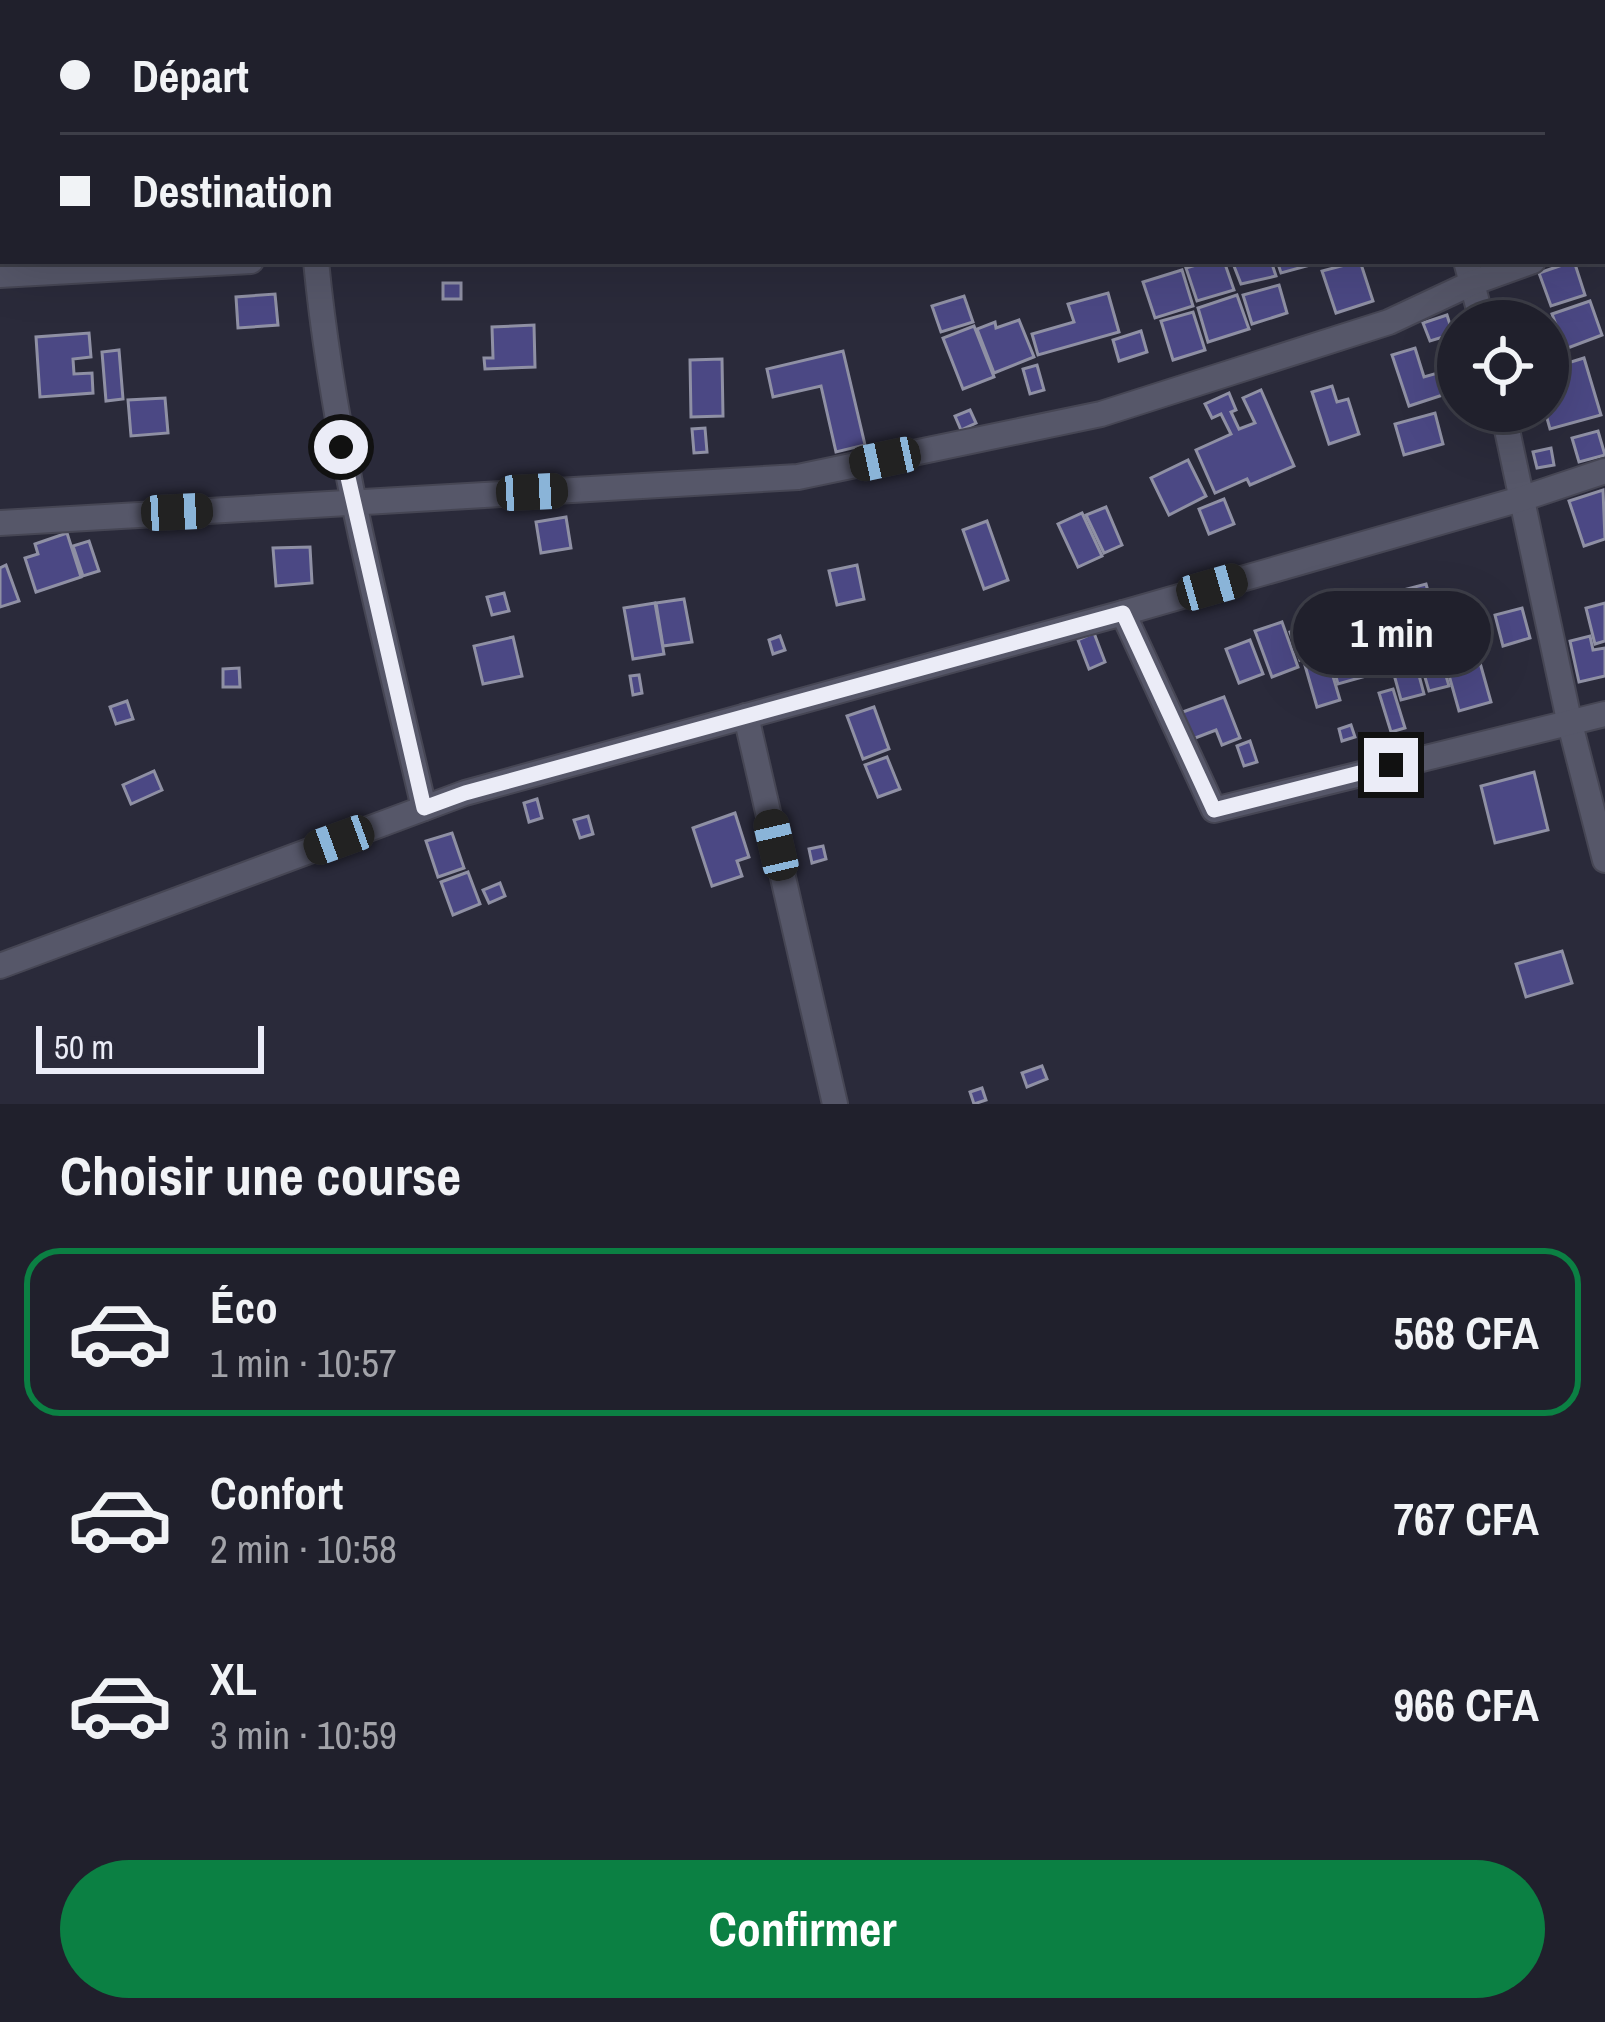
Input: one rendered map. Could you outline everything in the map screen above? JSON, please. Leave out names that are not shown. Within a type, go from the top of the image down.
[{"type":"street","points":[[0,275],[197,264]]},
{"type":"street","points":[[316,264],[326,361],[424,808]]},
{"type":"street","points":[[0,523],[798,477],[1101,414],[1389,322],[1469,272],[1516,264]]},
{"type":"street","points":[[1508,432],[1569,720],[1605,860]]},
{"type":"street","points":[[0,966],[465,793],[1123,613],[1605,471]]},
{"type":"street","points":[[1123,613],[1214,810],[1605,714]]},
{"type":"street","points":[[746,716],[835,1104]]},
{"type":"building","points":[[1225,264],[1234,290],[1197,301],[1186,268]]},
{"type":"building","points":[[1233,264],[1272,264],[1276,276],[1241,284]]},
{"type":"building","points":[[1278,264],[1314,264],[1281,273]]},
{"type":"building","points":[[1361,264],[1373,301],[1336,313],[1322,271]]},
{"type":"building","points":[[1575,264],[1585,295],[1549,300],[1539,273]]},
{"type":"building","points":[[1182,270],[1193,306],[1155,318],[1143,282]]},
{"type":"building","points":[[443,283],[461,283],[461,299],[443,299]]},
{"type":"building","points":[[1279,285],[1287,313],[1252,324],[1243,295]]},
{"type":"building","points":[[1108,293],[1119,332],[1038,355],[1032,334],[1074,322],[1068,304]]},
{"type":"building","points":[[275,294],[278,325],[238,328],[236,297]]},
{"type":"building","points":[[1237,295],[1249,329],[1208,342],[1198,308]]},
{"type":"building","points":[[964,296],[973,322],[941,332],[932,306]]},
{"type":"building","points":[[1590,301],[1602,335],[1569,348],[1569,308]]},
{"type":"building","points":[[1193,312],[1205,350],[1173,360],[1161,321]]},
{"type":"building","points":[[1437,318],[1437,339],[1430,341],[1423,323]]},
{"type":"building","points":[[1019,320],[1034,357],[994,373],[977,329]]},
{"type":"building","points":[[534,325],[535,367],[485,369],[484,358],[493,358],[492,327]]},
{"type":"building","points":[[974,326],[994,377],[963,389],[943,338]]},
{"type":"building","points":[[1141,331],[1147,352],[1119,361],[1113,340]]},
{"type":"building","points":[[89,333],[91,357],[73,359],[74,374],[92,373],[93,393],[40,397],[36,337]]},
{"type":"building","points":[[1415,348],[1424,377],[1437,373],[1437,397],[1409,406],[1392,355]]},
{"type":"building","points":[[119,350],[123,399],[106,401],[102,352]]},
{"type":"building","points":[[843,351],[865,445],[836,452],[821,386],[773,397],[767,369]]},
{"type":"building","points":[[1584,358],[1601,415],[1569,424],[1569,363]]},
{"type":"building","points":[[722,359],[723,416],[691,417],[690,360]]},
{"type":"building","points":[[1037,365],[1044,390],[1030,394],[1023,369]]},
{"type":"building","points":[[1332,386],[1337,402],[1348,399],[1359,434],[1329,444],[1312,392]]},
{"type":"building","points":[[1261,390],[1294,466],[1250,485],[1247,479],[1215,493],[1196,450],[1231,434],[1221,414],[1212,418],[1205,404],[1229,393],[1239,429],[1255,423],[1243,398]]},
{"type":"building","points":[[165,398],[168,433],[131,436],[128,400]]},
{"type":"building","points":[[970,410],[976,423],[961,430],[955,416]]},
{"type":"building","points":[[1435,413],[1443,444],[1404,455],[1395,424]]},
{"type":"building","points":[[705,428],[707,452],[694,453],[692,429]]},
{"type":"building","points":[[1598,431],[1605,455],[1579,462],[1572,438]]},
{"type":"building","points":[[1551,448],[1554,465],[1537,468],[1533,452]]},
{"type":"building","points":[[1188,460],[1206,496],[1169,515],[1151,478]]},
{"type":"building","points":[[1603,490],[1605,539],[1584,546],[1569,501]]},
{"type":"building","points":[[1224,499],[1234,524],[1209,534],[1199,509]]},
{"type":"building","points":[[1106,507],[1122,545],[1104,553],[1086,515]]},
{"type":"building","points":[[1082,513],[1102,556],[1078,567],[1058,524]]},
{"type":"building","points":[[566,517],[571,548],[541,553],[536,522]]},
{"type":"building","points":[[987,521],[1008,580],[984,589],[963,530]]},
{"type":"building","points":[[67,533],[81,577],[36,592],[25,558],[38,554],[35,544]]},
{"type":"building","points":[[89,541],[99,571],[83,576],[73,546]]},
{"type":"building","points":[[310,547],[312,583],[276,586],[273,548]]},
{"type":"building","points":[[6,565],[19,601],[0,607],[0,568]]},
{"type":"building","points":[[857,565],[864,599],[837,605],[829,571]]},
{"type":"building","points":[[1426,584],[1439,631],[1450,629],[1457,653],[1423,662],[1403,590]]},
{"type":"building","points":[[504,593],[509,611],[492,615],[487,597]]},
{"type":"building","points":[[684,599],[692,642],[663,646],[656,603]]},
{"type":"building","points":[[655,603],[664,654],[633,659],[624,608]]},
{"type":"building","points":[[1605,603],[1605,641],[1595,644],[1586,608]]},
{"type":"building","points":[[1522,608],[1530,638],[1503,646],[1495,615]]},
{"type":"building","points":[[1282,622],[1298,667],[1272,677],[1255,631]]},
{"type":"building","points":[[1313,625],[1322,652],[1300,660],[1290,632]]},
{"type":"building","points":[[1094,633],[1105,662],[1089,669],[1078,640]]},
{"type":"building","points":[[780,636],[785,650],[773,654],[769,640]]},
{"type":"building","points":[[1590,636],[1593,650],[1605,648],[1605,676],[1579,682],[1570,641]]},
{"type":"building","points":[[513,637],[522,676],[483,684],[474,646]]},
{"type":"building","points":[[1250,640],[1263,674],[1239,683],[1226,649]]},
{"type":"building","points":[[1355,646],[1359,660],[1373,656],[1377,673],[1338,684],[1329,653]]},
{"type":"building","points":[[1477,652],[1491,702],[1459,711],[1445,661]]},
{"type":"building","points":[[1327,656],[1340,700],[1317,707],[1304,662]]},
{"type":"building","points":[[1442,662],[1449,686],[1429,691],[1422,667]]},
{"type":"building","points":[[1416,664],[1424,694],[1401,700],[1393,671]]},
{"type":"building","points":[[239,668],[240,687],[223,687],[223,669]]},
{"type":"building","points":[[639,675],[642,693],[633,695],[630,676]]},
{"type":"building","points":[[1393,689],[1405,728],[1391,732],[1379,693]]},
{"type":"building","points":[[1224,697],[1240,738],[1222,745],[1216,730],[1190,740],[1180,713]]},
{"type":"building","points":[[127,701],[133,719],[116,724],[110,707]]},
{"type":"building","points":[[874,707],[889,749],[863,759],[847,716]]},
{"type":"building","points":[[1351,725],[1355,737],[1342,741],[1339,729]]},
{"type":"building","points":[[1250,741],[1257,762],[1244,766],[1237,746]]},
{"type":"building","points":[[887,757],[900,789],[878,797],[865,765]]},
{"type":"building","points":[[154,771],[162,790],[131,804],[123,785]]},
{"type":"building","points":[[1534,772],[1548,830],[1495,843],[1481,786]]},
{"type":"building","points":[[537,799],[542,818],[529,822],[524,803]]},
{"type":"building","points":[[735,813],[749,857],[737,861],[742,876],[712,886],[693,828]]},
{"type":"building","points":[[588,816],[593,834],[580,838],[574,820]]},
{"type":"building","points":[[452,833],[464,868],[438,877],[426,841]]},
{"type":"building","points":[[823,846],[826,859],[812,863],[809,849]]},
{"type":"building","points":[[468,872],[480,904],[453,915],[441,882]]},
{"type":"building","points":[[500,883],[505,896],[489,903],[483,890]]},
{"type":"building","points":[[1562,951],[1572,983],[1526,997],[1516,964]]},
{"type":"building","points":[[1042,1066],[1047,1079],[1027,1087],[1022,1073]]},
{"type":"building","points":[[982,1088],[986,1100],[974,1104],[970,1092]]},
{"type":"route","points":[[341,447],[424,808],[1123,613],[1214,810],[1391,765]]}]
